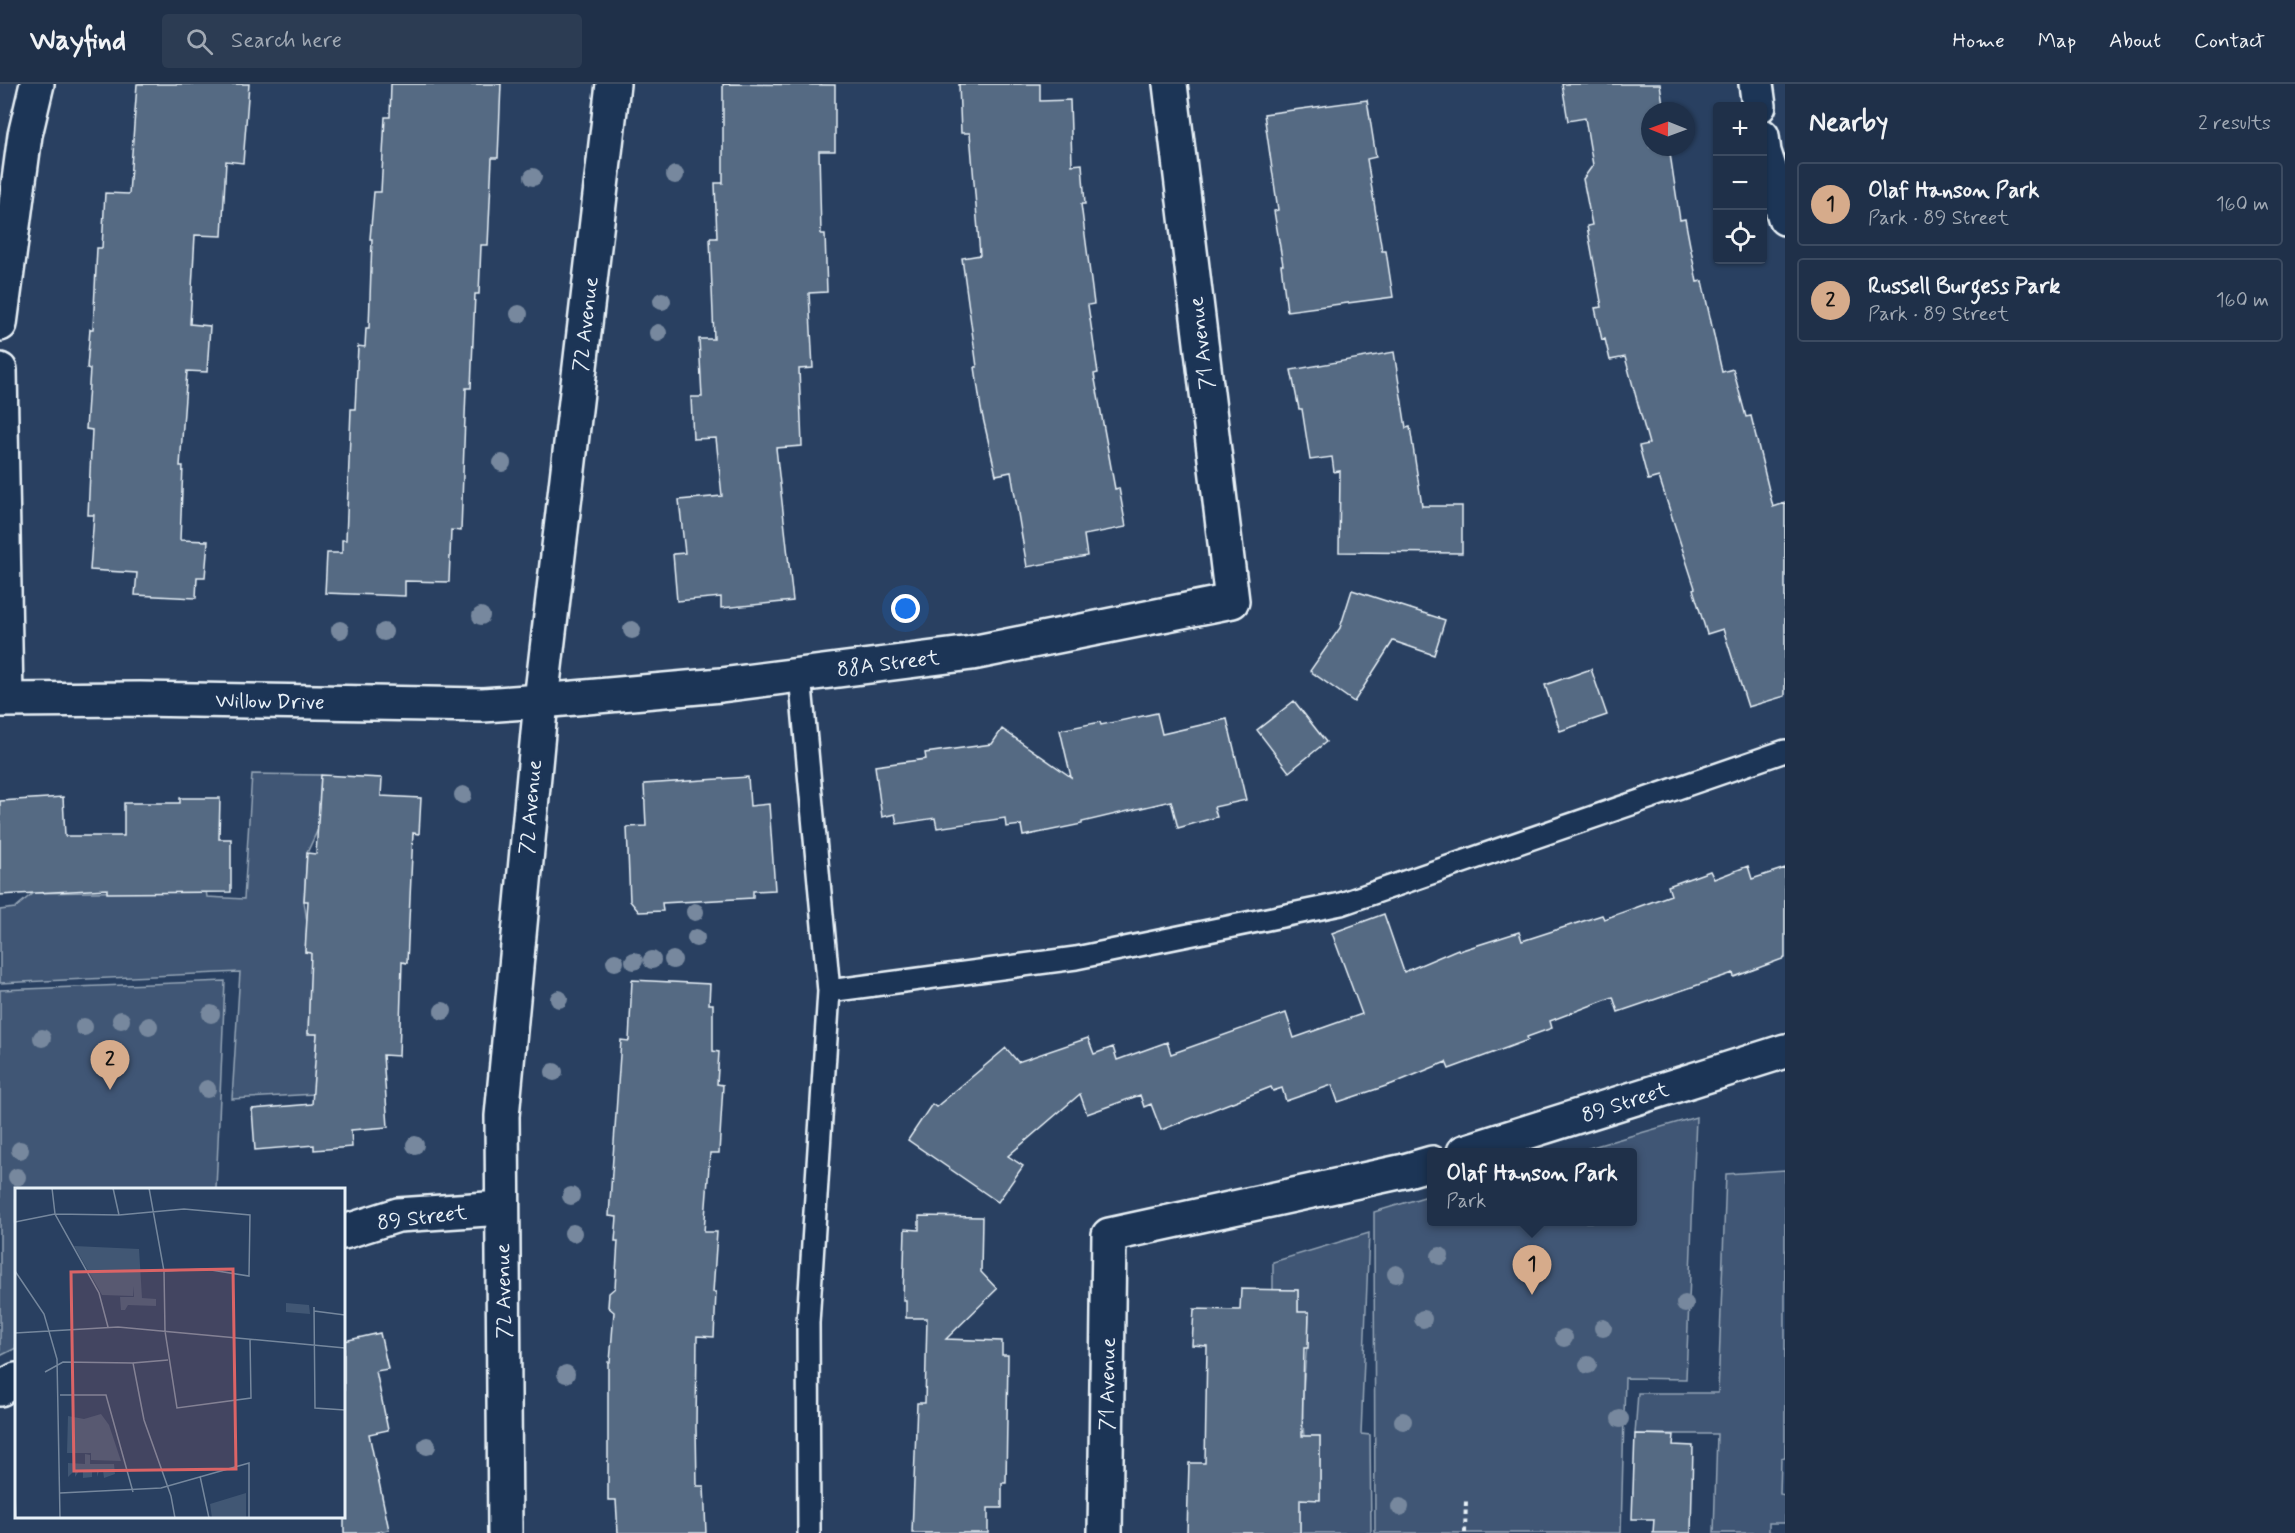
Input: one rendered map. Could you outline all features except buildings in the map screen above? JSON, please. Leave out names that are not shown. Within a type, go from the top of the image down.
[{"type":"street","points":[[0,324],[25,135],[37,84]]},
{"type":"street","name":"72 Avenue","points":[[505,1533],[502,1116],[541,701],[613,84]]},
{"type":"street","name":"71 Avenue","points":[[1170,84],[1232,601]]},
{"type":"street","points":[[1756,84],[1758,102]]},
{"type":"street","points":[[1765,156],[1785,218]]},
{"type":"street","points":[[0,370],[3,699]]},
{"type":"street","name":"88A Street","points":[[541,701],[721,685],[972,652],[1232,601]]},
{"type":"street","name":"Willow Drive","points":[[3,699],[483,705],[541,701]]},
{"type":"street","name":"89 Street","points":[[1477,1148],[1785,1051]]},
{"type":"street","name":"71 Avenue","points":[[1105,1533],[1109,1235],[1404,1172],[1427,1164]]},
{"type":"street","name":"89 Street","points":[[345,1232],[398,1215],[502,1208]]},
{"type":"street","points":[[0,1389],[15,1381]]},
{"type":"lane","points":[[800,675],[829,991],[808,1323],[809,1533]]},
{"type":"lane","points":[[829,991],[1076,958],[1341,904],[1785,751]]},
{"type":"path","points":[[1466,1500],[1466,1533]]},
{"type":"shaded area","points":[[252,774],[321,775],[318,829],[307,853],[304,901],[307,922],[305,952],[312,953],[308,1033],[317,1034],[316,1049],[348,1092],[232,1099],[240,972],[0,983],[0,910],[15,908],[33,893],[206,890],[207,897],[244,899]]},
{"type":"shaded area","points":[[225,981],[216,1188],[15,1188],[15,1348],[0,1356],[0,990]]},
{"type":"shaded area","points":[[1696,1117],[1686,1379],[1625,1378],[1621,1533],[1375,1533],[1374,1212],[1427,1196],[1427,1226],[1637,1226],[1637,1148],[1589,1148]]},
{"type":"shaded area","points":[[1785,1170],[1785,1458],[1781,1459],[1780,1494],[1785,1495],[1785,1523],[1769,1523],[1769,1532],[1776,1533],[1714,1533],[1717,1434],[1635,1434],[1638,1393],[1718,1393],[1726,1174]]},
{"type":"shaded area","points":[[1369,1233],[1361,1434],[1370,1435],[1371,1533],[1300,1533],[1300,1522],[1286,1522],[1286,1499],[1320,1499],[1320,1436],[1304,1436],[1303,1421],[1309,1313],[1298,1312],[1298,1290],[1273,1290],[1273,1262]]},
{"type":"place","name":"Russell Burgess Park","points":[[110,1090]]},
{"type":"place","name":"Olaf Hanson Park","points":[[1532,1295]]}]
